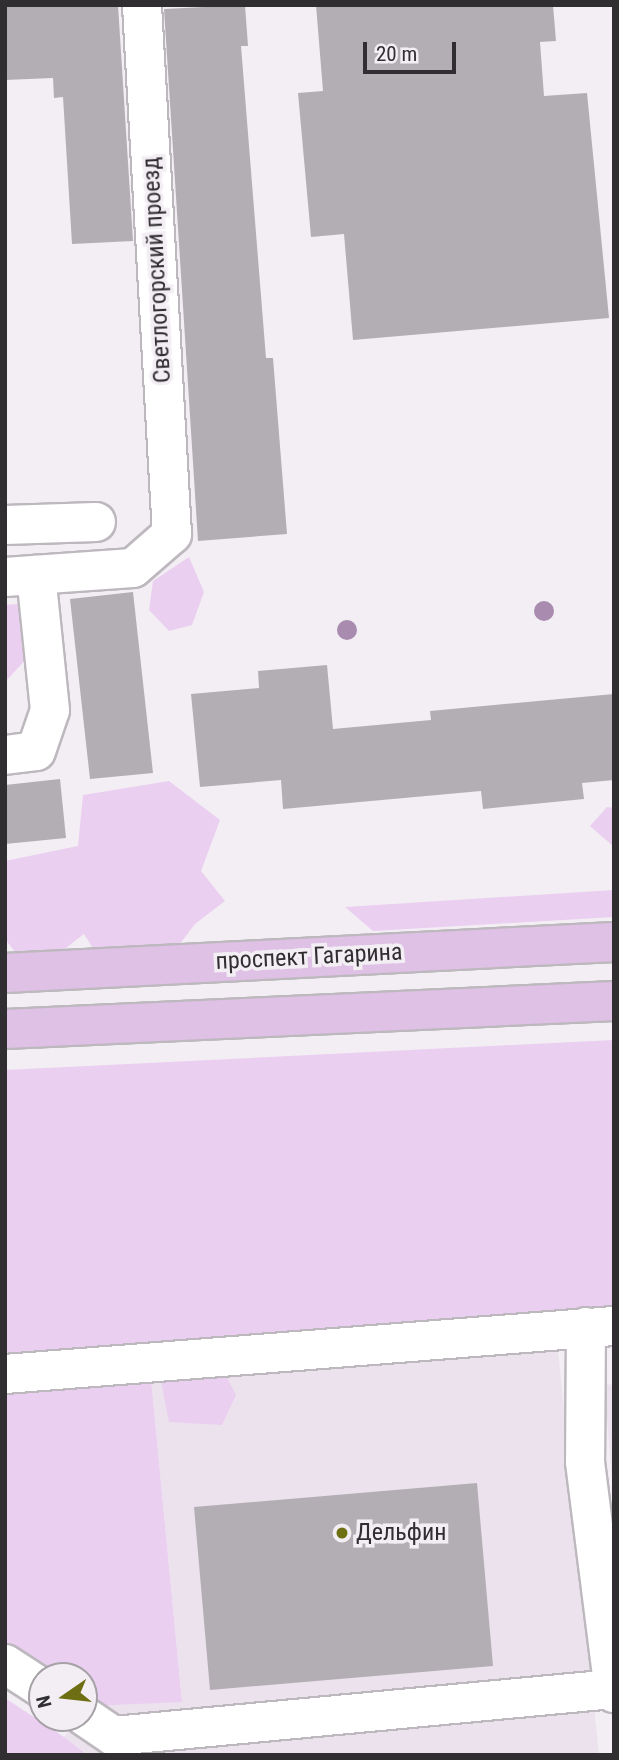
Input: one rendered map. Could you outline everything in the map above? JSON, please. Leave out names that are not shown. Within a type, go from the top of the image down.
[{"type":"main road","name":"проспект Гагарина","points":[[5,973],[614,942]]},
{"type":"main road","points":[[5,1030],[614,1001]]},
{"type":"street","name":"Светлогорский проезд","points":[[21,576],[133,568],[172,534],[142,5]]},
{"type":"street","points":[[5,525],[96,522]]},
{"type":"street","points":[[5,755],[36,751],[50,710],[21,576]]},
{"type":"street","points":[[5,1374],[600,1327],[599,1461],[613,1690],[114,1736],[98,1725]]},
{"type":"street","points":[[5,1664],[28,1679]]},
{"type":"shaded area","points":[[189,557],[204,592],[192,625],[169,631],[149,610],[153,581]]},
{"type":"shaded area","points":[[28,603],[30,655],[5,682],[5,605]]},
{"type":"shaded area","points":[[169,781],[220,820],[201,871],[225,901],[195,924],[167,961],[106,969],[84,934],[44,965],[19,957],[5,939],[5,861],[78,846],[83,795]]},
{"type":"shaded area","points":[[607,807],[614,808],[614,847],[590,826]]},
{"type":"shaded area","points":[[614,890],[614,917],[373,931],[345,907]]},
{"type":"shaded area","points":[[614,1040],[614,1314],[214,1353],[236,1395],[222,1425],[169,1422],[156,1356],[5,1369],[5,1070]]},
{"type":"shaded area","points":[[557,1341],[599,1755],[89,1755],[64,1737],[68,1732],[98,1732],[98,1706],[182,1701],[151,1379]]},
{"type":"shaded area","points":[[151,1379],[182,1702],[98,1706],[98,1662],[28,1662],[28,1665],[5,1650],[5,1389]]},
{"type":"shaded area","points":[[614,1384],[614,1502],[604,1385]]},
{"type":"shaded area","points":[[5,1698],[28,1713],[28,1732],[56,1732],[88,1755],[5,1755]]},
{"type":"building","points":[[5,5],[118,5],[133,241],[72,244],[63,97],[54,98],[53,78],[5,80]]},
{"type":"building","points":[[245,5],[248,46],[241,46],[266,358],[273,358],[287,534],[198,541],[164,9]]},
{"type":"building","points":[[316,5],[553,5],[556,41],[540,42],[544,96],[587,93],[609,318],[353,340],[344,234],[311,237],[298,93],[323,91]]},
{"type":"building","points":[[133,592],[153,773],[90,779],[70,599]]},
{"type":"building","points":[[327,665],[333,729],[431,720],[430,711],[614,694],[614,780],[582,783],[584,799],[483,809],[481,791],[283,809],[281,780],[200,787],[191,694],[259,688],[258,671]]},
{"type":"building","points":[[60,779],[66,838],[5,844],[5,785]]},
{"type":"building","points":[[477,1483],[493,1666],[210,1690],[194,1507]]},
{"type":"place","name":"Дельфин","points":[[342,1533]]}]
